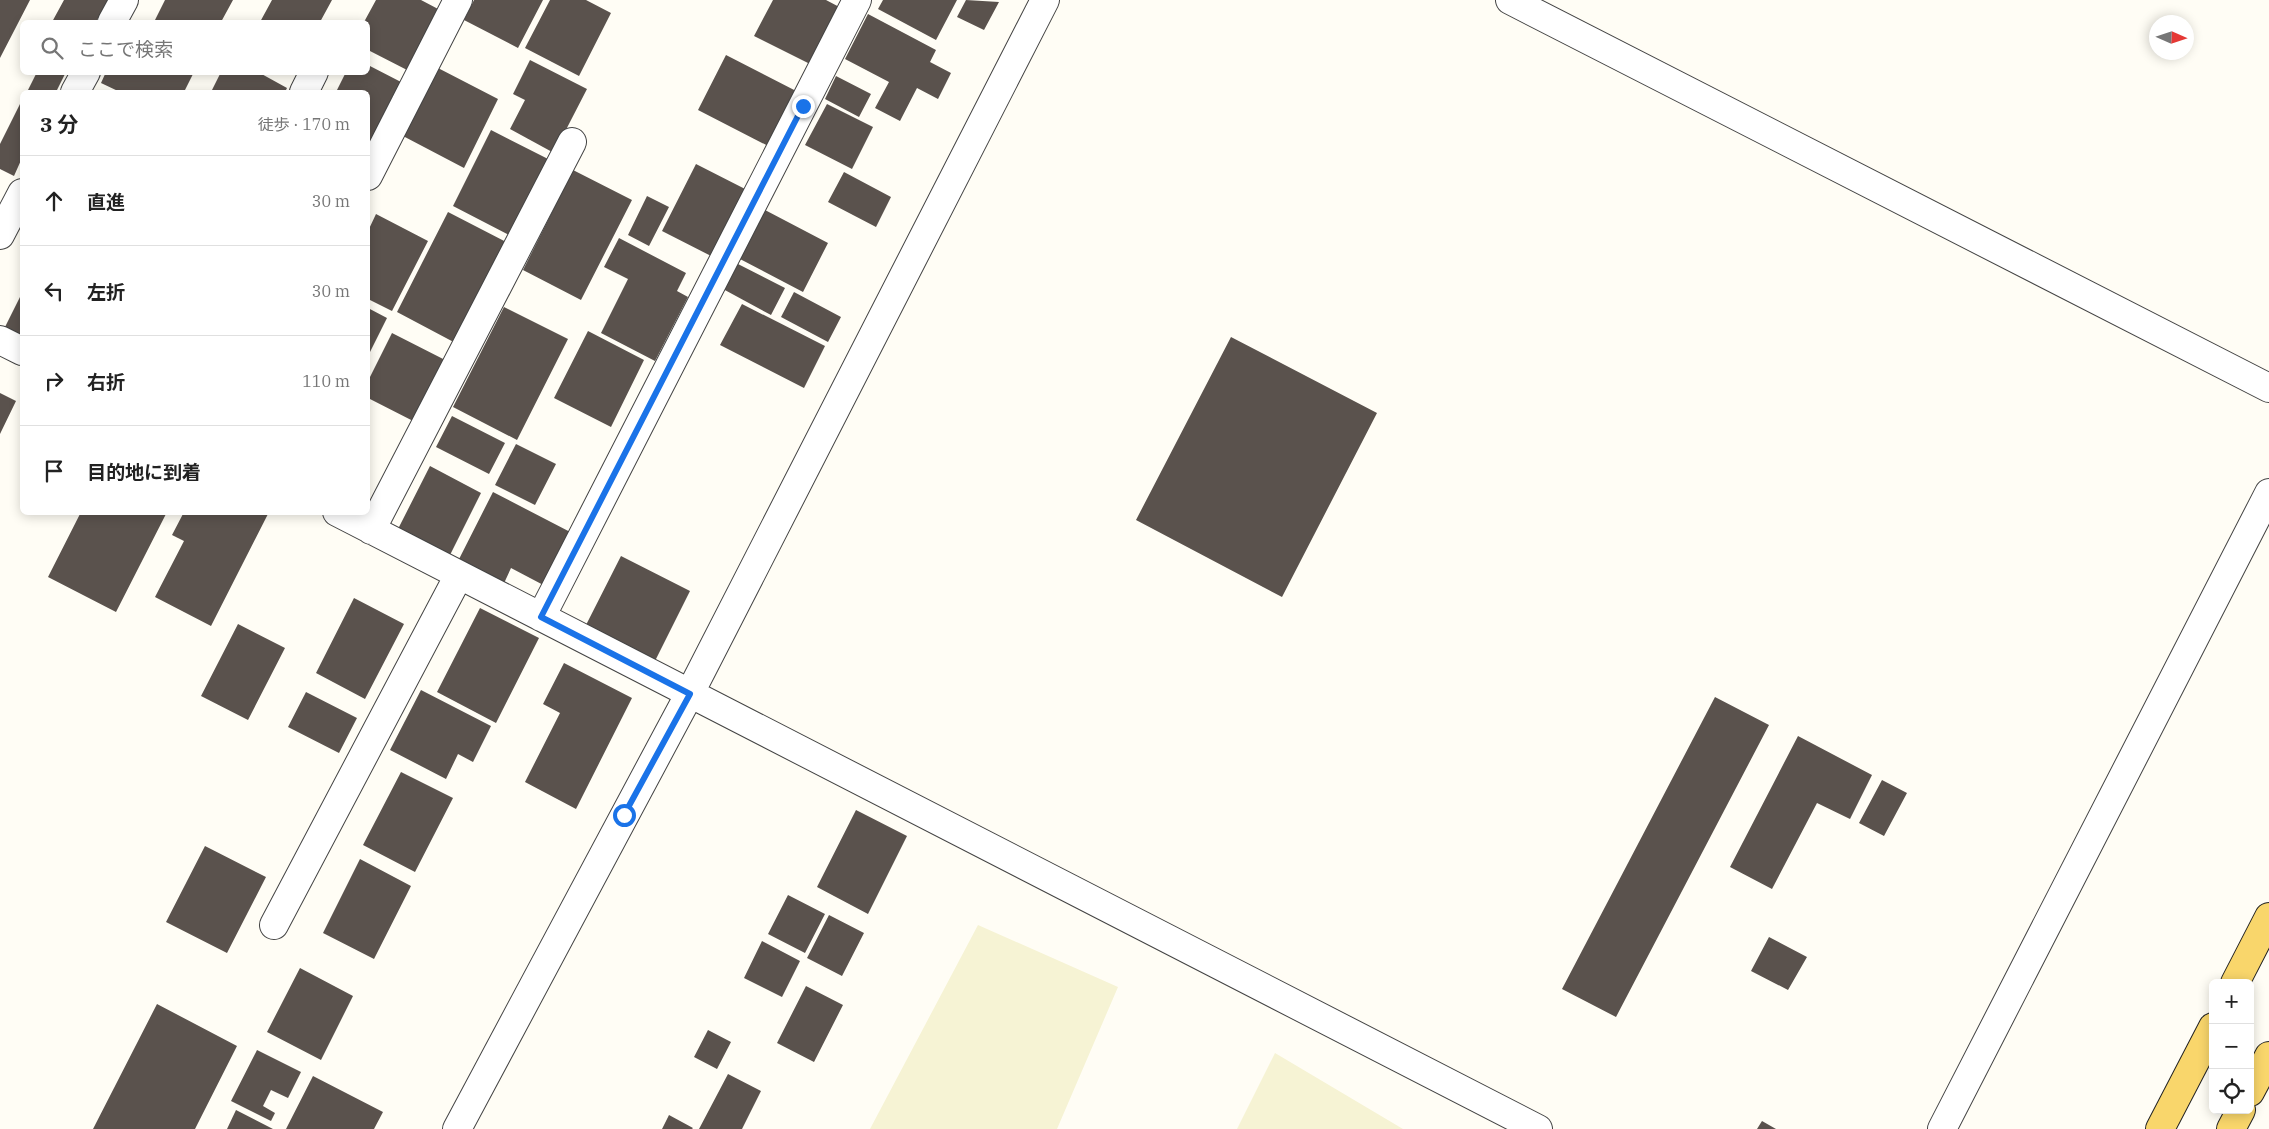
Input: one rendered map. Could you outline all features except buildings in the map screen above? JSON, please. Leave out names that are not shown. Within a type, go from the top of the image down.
[{"type":"main road","points":[[2237,979],[2269,917]]},
{"type":"main road","points":[[2160,1129],[2209,1035]]},
{"type":"main road","points":[[2254,1084],[2269,1056]]},
{"type":"main road","points":[[2231,1129],[2239,1114]]},
{"type":"street","points":[[113,20],[124,0]]},
{"type":"street","points":[[370,172],[458,0]]},
{"type":"street","points":[[541,617],[857,0]]},
{"type":"street","points":[[457,1129],[690,694],[1045,0]]},
{"type":"street","points":[[1510,0],[2269,388]]},
{"type":"street","points":[[76,90],[84,75]]},
{"type":"street","points":[[305,90],[312,75]]},
{"type":"street","points":[[371,530],[572,142]]},
{"type":"street","points":[[0,235],[20,196]]},
{"type":"street","points":[[0,340],[20,350]]},
{"type":"street","points":[[1942,1129],[2269,493]]},
{"type":"street","points":[[343,515],[1538,1129]]},
{"type":"street","points":[[274,925],[459,575]]},
{"type":"shaded area","points":[[978,925],[1118,987],[1057,1129],[870,1129]]},
{"type":"shaded area","points":[[1275,1053],[1403,1129],[1237,1129]]},
{"type":"route","points":[[624,815],[690,694],[541,617],[803,106]]}]
